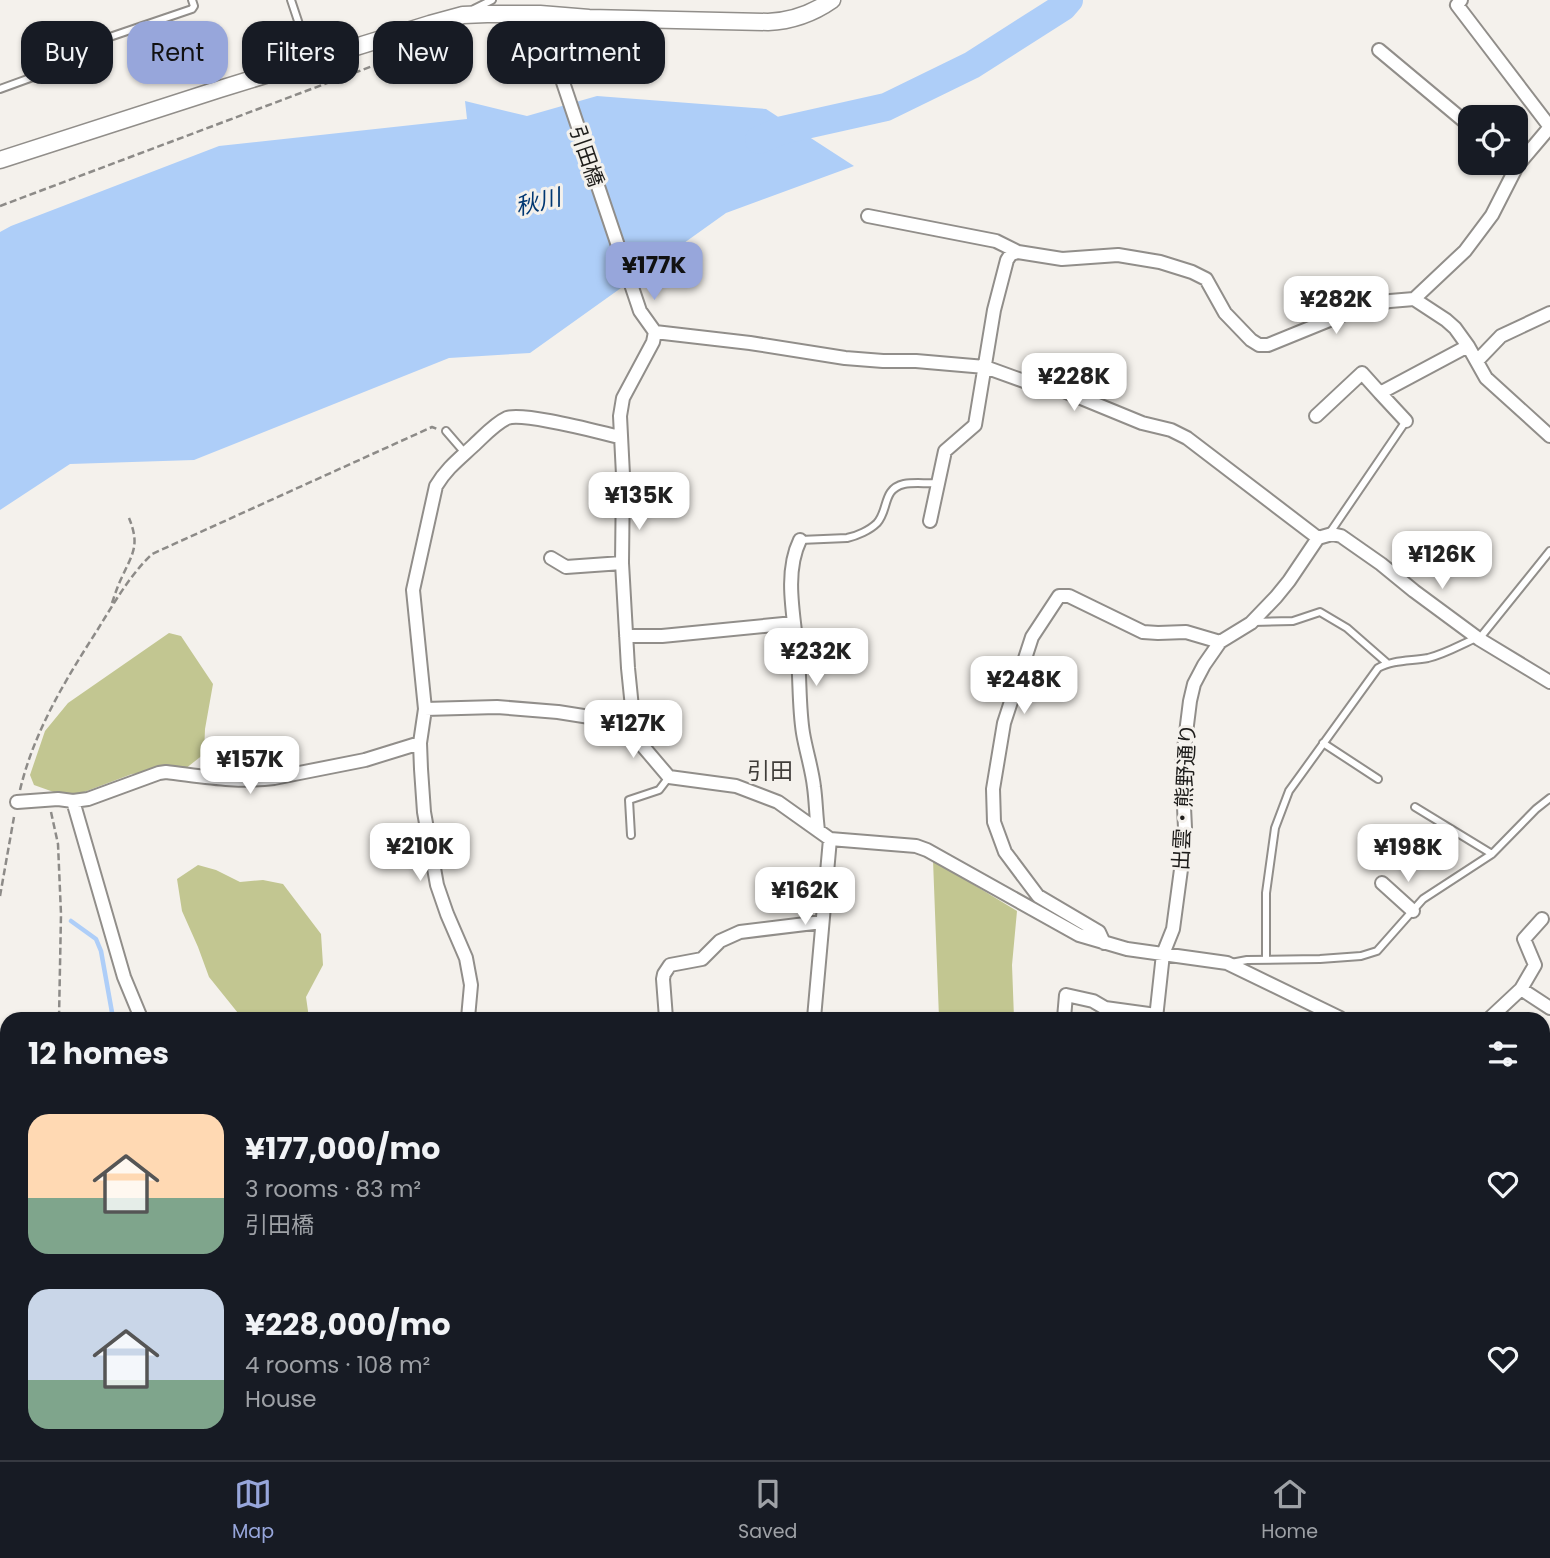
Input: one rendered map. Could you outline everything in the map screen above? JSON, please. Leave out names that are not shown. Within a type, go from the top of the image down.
[{"type":"street","points":[[359,46],[463,15],[776,22],[809,14],[832,0]]},
{"type":"street","points":[[1461,0],[1457,5],[1550,127],[1528,151]]},
{"type":"street","name":"引田橋","points":[[542,15],[640,311],[655,332]]},
{"type":"street","points":[[1379,50],[1458,116]]},
{"type":"street","points":[[0,160],[242,82]]},
{"type":"street","points":[[1414,299],[1465,251],[1492,215],[1511,175]]},
{"type":"street","points":[[868,216],[996,241],[1018,252],[1062,259],[1118,256],[1160,262],[1192,272],[1206,279],[1225,313],[1259,345],[1268,345],[1359,308],[1414,299],[1455,328],[1486,378],[1550,436]]},
{"type":"street","points":[[930,521],[945,451],[975,425],[994,310],[1007,260],[1011,254],[1018,252]]},
{"type":"street","points":[[1477,361],[1501,336],[1550,313]]},
{"type":"street","points":[[635,737],[622,563],[623,475],[620,416],[624,398],[649,351],[655,332],[739,341],[845,358],[928,361],[985,367],[1035,385],[1064,391],[1142,423],[1171,430],[1187,438],[1323,536],[1342,536],[1478,638],[1550,682]]},
{"type":"street","points":[[1380,393],[1468,346]]},
{"type":"street","points":[[1316,416],[1362,373],[1406,421]]},
{"type":"street","points":[[469,1012],[471,985],[466,958],[437,885],[424,812],[420,743],[425,709],[413,590],[436,486],[444,473],[465,453],[497,424],[512,417],[533,418],[620,437]]},
{"type":"street","name":"出雲・熊野通り","points":[[1156,1012],[1163,954],[1173,929],[1184,847],[1182,765],[1194,684],[1220,642],[1251,622],[1290,581],[1323,536]]},
{"type":"street","points":[[800,540],[794,553],[792,577],[794,623],[799,659],[803,735],[814,786],[818,830]]},
{"type":"street","points":[[551,558],[566,566],[622,563]]},
{"type":"street","points":[[1104,943],[1099,932],[1038,896],[1006,852],[994,822],[993,789],[1004,723],[1032,637],[1059,596],[1069,596],[1143,632],[1186,632],[1220,642]]},
{"type":"street","points":[[626,636],[794,623]]},
{"type":"street","points":[[425,709],[497,707],[558,712],[615,721],[629,730],[668,777],[736,786],[778,802],[830,839],[916,846],[1079,935],[1127,949],[1227,963],[1322,1012]]},
{"type":"street","points":[[18,802],[88,799],[166,772],[260,780],[365,760],[420,743]]},
{"type":"street","points":[[73,801],[124,977],[139,1012]]},
{"type":"street","points":[[814,1012],[830,839]]},
{"type":"street","points":[[1382,883],[1413,911]]},
{"type":"street","points":[[1496,1012],[1521,989],[1535,965],[1524,939],[1542,919]]},
{"type":"street","points":[[666,1012],[663,979],[670,965],[702,959],[720,940],[740,933],[822,922]]},
{"type":"street","points":[[1521,989],[1550,1008]]},
{"type":"street","points":[[1065,1012],[1066,995],[1093,1001],[1105,1008],[1130,1012]]},
{"type":"lane","points":[[0,89],[88,57],[95,42],[192,9],[192,0]]},
{"type":"lane","points":[[291,0],[298,21]]},
{"type":"lane","points":[[463,15],[492,0]]},
{"type":"lane","points":[[1323,536],[1406,421]]},
{"type":"lane","points":[[446,431],[465,453]]},
{"type":"lane","points":[[800,540],[854,536],[875,525],[880,519],[888,494],[892,490],[903,484],[938,483]]},
{"type":"lane","points":[[1266,960],[1266,893],[1275,828],[1289,791],[1378,668],[1387,663],[1445,653],[1478,638],[1550,551]]},
{"type":"lane","points":[[1251,622],[1293,621],[1320,612],[1348,628],[1387,663]]},
{"type":"lane","points":[[1323,743],[1378,779]]},
{"type":"lane","points":[[631,835],[629,800],[659,790],[668,777]]},
{"type":"lane","points":[[1227,963],[1361,956],[1377,951],[1423,899],[1492,854],[1536,808],[1550,798]]},
{"type":"lane","points":[[1415,807],[1492,854]]},
{"type":"path","points":[[0,206],[373,66]]},
{"type":"path","points":[[0,896],[27,767],[48,711],[73,666],[142,564],[152,554],[432,427],[446,431]]},
{"type":"path","points":[[109,610],[135,547],[134,531],[129,518]]},
{"type":"path","points":[[49,799],[58,844],[61,914],[59,1012]]},
{"type":"green space","points":[[169,633],[181,636],[213,684],[205,729],[204,754],[185,769],[132,774],[76,795],[62,795],[34,785],[30,775],[45,731],[68,703]]},
{"type":"green space","points":[[933,860],[1017,911],[1012,965],[1014,1012],[939,1012]]},
{"type":"green space","points":[[198,865],[216,870],[240,882],[263,880],[283,884],[321,934],[323,965],[306,997],[308,1012],[237,1012],[209,977],[182,911],[177,879]]},
{"type":"water","points":[[597,96],[766,109],[854,166],[726,213],[530,353],[449,358],[194,460],[70,464],[0,510],[0,232],[219,146],[467,119],[465,101],[527,116]]},
{"type":"waterway","name":"秋川","points":[[759,140],[783,130],[886,107],[972,65],[1063,7],[1069,0]]},
{"type":"waterway","points":[[71,921],[96,939],[101,951],[112,1012]]},
{"type":"district","name":"引田","points":[[770,771]]}]
